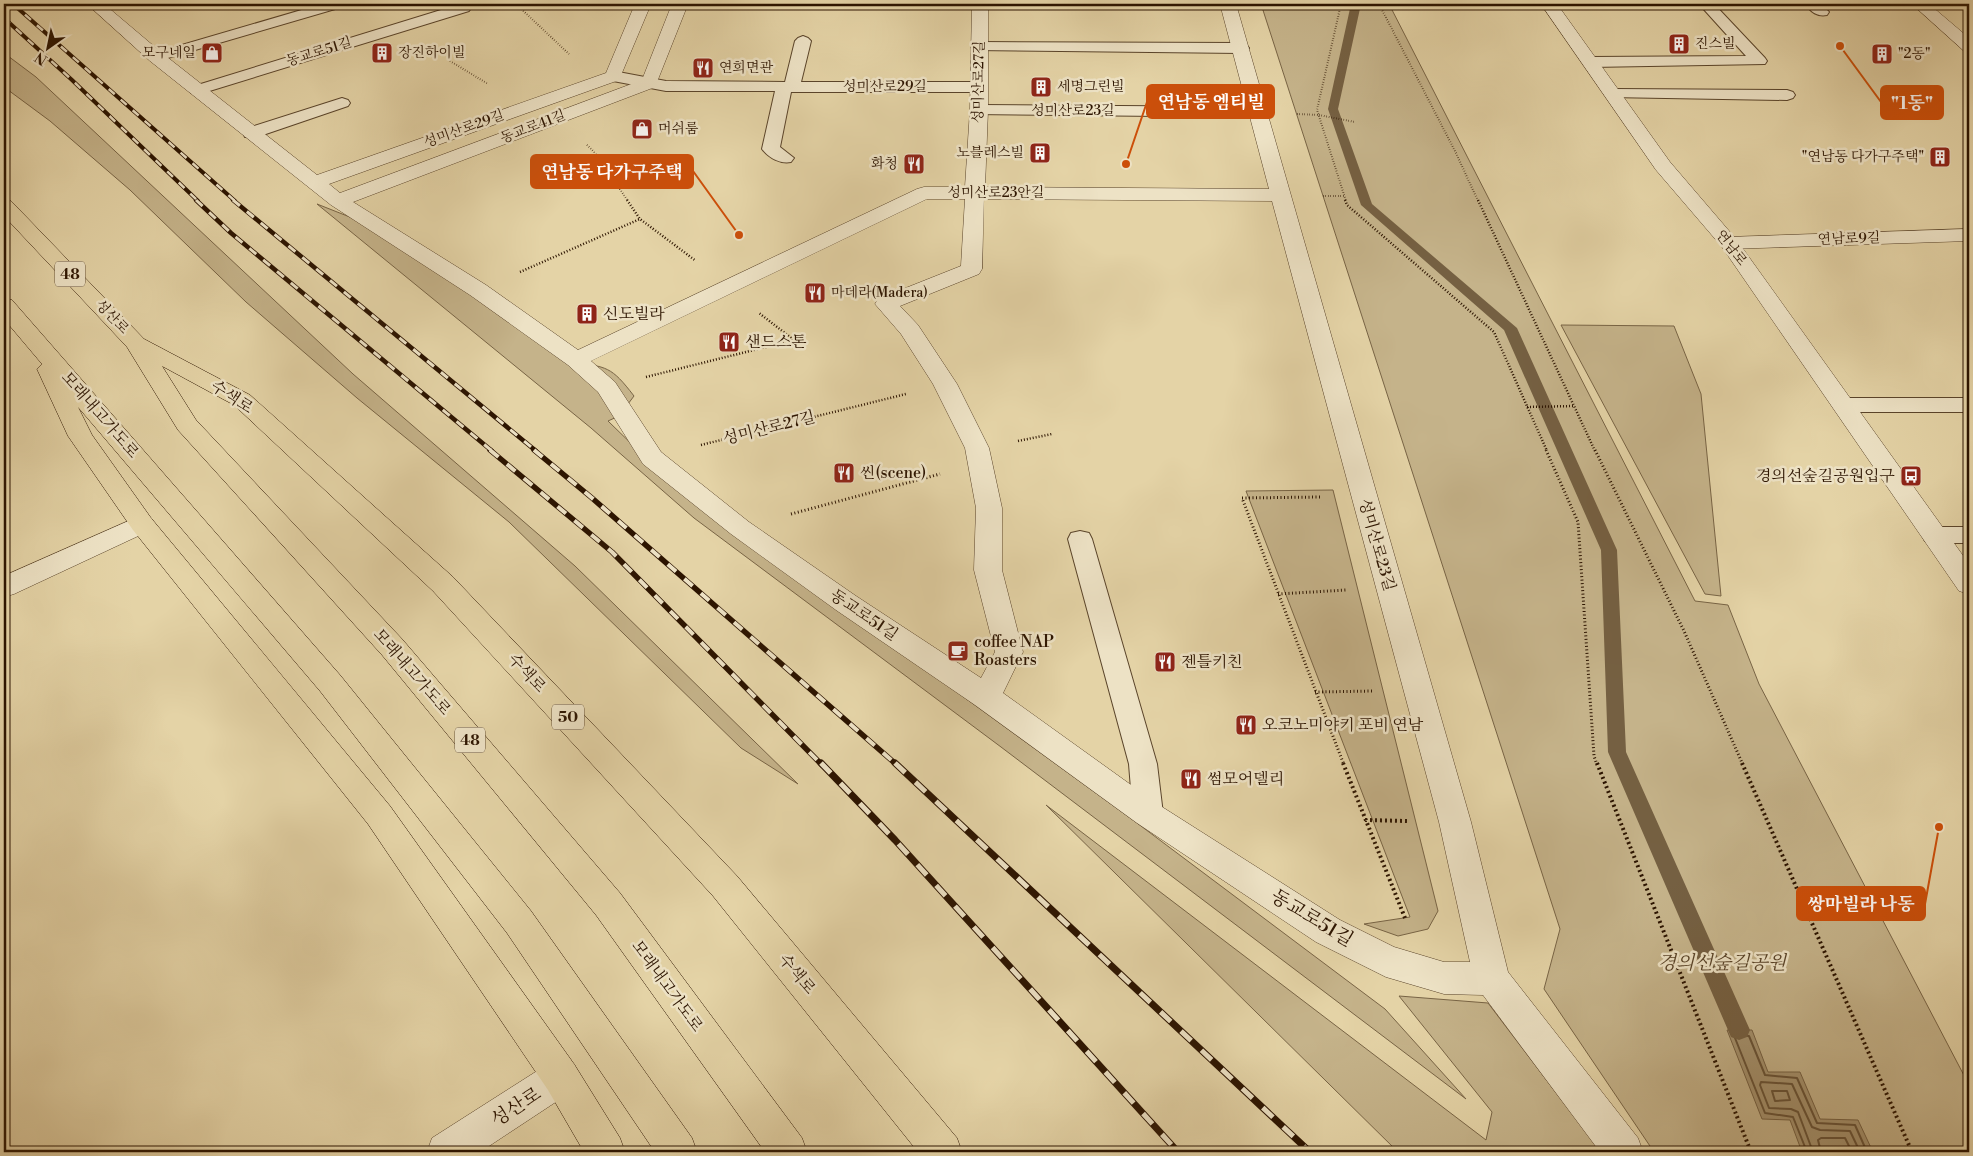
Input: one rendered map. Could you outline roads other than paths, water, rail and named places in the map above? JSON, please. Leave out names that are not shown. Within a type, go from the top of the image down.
[{"type":"main road","name":"성산로","points":[[4,205],[136,343]]},
{"type":"main road","points":[[4,305],[36,340],[80,436],[142,524],[379,815],[561,1078],[606,1152]]},
{"type":"main road","name":"모래내고가도로","points":[[36,340],[330,683],[519,922],[678,1152]]},
{"type":"main road","name":"모래내고가도로","points":[[136,343],[187,425],[392,647],[608,904],[788,1152]]},
{"type":"main road","name":"수색로","points":[[136,343],[242,400],[443,584],[725,886],[943,1152]]},
{"type":"street","name":"동교로51길","points":[[95,4],[156,57],[338,201],[478,290],[576,360],[607,387],[652,458],[740,528],[846,603],[986,697],[1148,814],[1328,931],[1386,960],[1444,978],[1492,979]]},
{"type":"street","points":[[613,76],[643,4]]},
{"type":"street","points":[[649,83],[680,4]]},
{"type":"street","name":"성미산로27길","points":[[980,4],[979,110],[971,269],[886,304],[910,330],[945,384],[977,448],[981,463],[989,508],[988,570],[1009,652],[986,697]]},
{"type":"street","name":"성미산로23길","points":[[1228,4],[1455,822],[1492,979]]},
{"type":"street","name":"연남로","points":[[1548,4],[1614,94],[1663,166],[1729,242],[1969,584]]},
{"type":"street","points":[[1920,4],[1969,46]]},
{"type":"street","name":"성미산로29길","points":[[316,182],[613,76]]},
{"type":"street","name":"동교로41길","points":[[338,201],[649,83]]},
{"type":"street","name":"성미산로23안길","points":[[576,360],[924,193],[1282,195]]},
{"type":"street","name":"연남로9길","points":[[1729,242],[1969,235]]},
{"type":"street","points":[[4,587],[142,524]]},
{"type":"street","points":[[1492,979],[1624,1152]]},
{"type":"street","name":"성산로","points":[[446,1152],[561,1078]]},
{"type":"lane","points":[[290,4],[304,13]]},
{"type":"lane","points":[[156,57],[337,4]]},
{"type":"lane","name":"동교로51길","points":[[197,90],[464,8],[460,4]]},
{"type":"lane","points":[[1591,62],[1759,61],[1706,4]]},
{"type":"lane","points":[[785,158],[771,149],[803,41]]},
{"type":"lane","points":[[980,47],[1240,48]]},
{"type":"lane","name":"성미산로29길","points":[[613,76],[666,86],[978,88]]},
{"type":"lane","points":[[1614,94],[1787,95]]},
{"type":"lane","points":[[252,133],[342,103]]},
{"type":"lane","name":"성미산로23길","points":[[979,110],[1258,112]]},
{"type":"lane","points":[[1844,405],[1969,405]]},
{"type":"lane","points":[[1934,535],[1969,536]]},
{"type":"lane","points":[[1080,539],[1143,764],[1148,814]]},
{"type":"water","points":[[1727,1030],[1752,1030],[1768,1072],[1800,1072],[1820,1119],[1858,1120],[1873,1152],[1802,1152],[1790,1120],[1762,1119]]},
{"type":"waterway","points":[[1356,4],[1333,109],[1367,205],[1510,328],[1609,550],[1617,752],[1739,1030]]},
{"type":"railway","points":[[13,4],[235,201]]},
{"type":"railway","points":[[4,18],[72,80],[198,201]]},
{"type":"railway","points":[[196,200],[231,233],[492,451]]},
{"type":"railway","points":[[233,200],[536,451]]},
{"type":"railway","points":[[490,450],[612,552],[822,765]]},
{"type":"railway","points":[[534,450],[592,498],[897,765]]},
{"type":"railway","points":[[821,763],[895,840],[1178,1152]]},
{"type":"railway","points":[[895,763],[1310,1152]]},
{"type":"place","name":"진스빌","points":[[1679,44]]},
{"type":"place","name":"\"1동\"","points":[[1840,46]]},
{"type":"place","name":"모구네일","points":[[212,53]]},
{"type":"place","name":"장진하이빌","points":[[382,53]]},
{"type":"place","name":"\"2동\"","points":[[1882,54]]},
{"type":"place","name":"연희면관","points":[[703,68]]},
{"type":"place","name":"세명그린빌","points":[[1041,87]]},
{"type":"place","name":"머쉬룸","points":[[642,129]]},
{"type":"place","name":"노블레스빌","points":[[1040,153]]},
{"type":"place","name":"\"연남동 다가구주택\"","points":[[1940,157]]},
{"type":"place","name":"화청","points":[[914,164]]},
{"type":"place","name":"연남동 엠티빌","points":[[1126,164]]},
{"type":"place","name":"연남동 다가구주택","points":[[739,235]]},
{"type":"place","name":"마데라(Madera)","points":[[815,293]]},
{"type":"place","name":"신도빌라","points":[[587,314]]},
{"type":"place","name":"샌드스톤","points":[[729,342]]},
{"type":"place","name":"씬(scene)","points":[[844,473]]},
{"type":"place","name":"경의선숲길공원입구","points":[[1911,476]]},
{"type":"place","name":"coffee NAP Roasters","points":[[958,651]]},
{"type":"place","name":"젠틀키친","points":[[1165,662]]},
{"type":"place","name":"오코노미야키 포비 연남","points":[[1246,725]]},
{"type":"place","name":"썸모어델리","points":[[1191,779]]},
{"type":"place","name":"쌍마빌라 나동","points":[[1939,827]]},
{"type":"park label","name":"경의선숲길공원","points":[[1722,963]]}]
